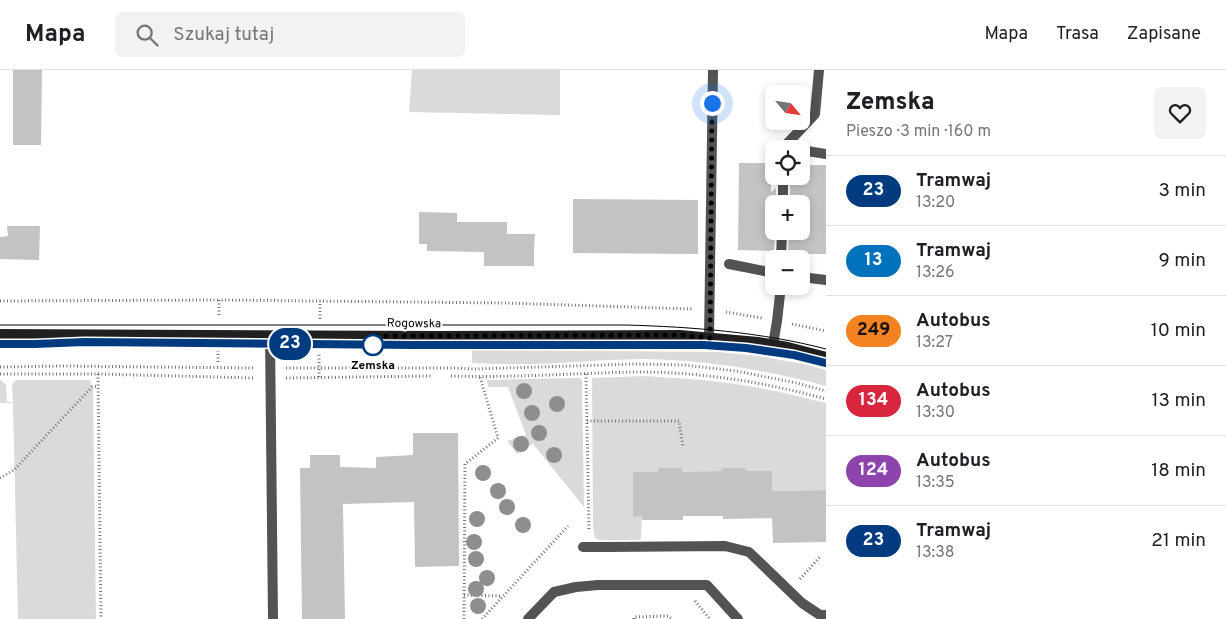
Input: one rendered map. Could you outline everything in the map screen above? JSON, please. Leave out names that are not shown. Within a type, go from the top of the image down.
[{"type":"street","points":[[710,338],[713,70]]},
{"type":"street","points":[[791,140],[815,114],[819,70]]},
{"type":"street","points":[[810,151],[826,154]]},
{"type":"street","points":[[728,264],[765,271]]},
{"type":"street","points":[[810,278],[826,280]]},
{"type":"street","points":[[774,345],[780,295]]},
{"type":"street","name":"Rogowska","points":[[0,334],[270,336],[680,335],[758,342],[788,347],[826,357]]},
{"type":"street","points":[[270,336],[273,619]]},
{"type":"street","points":[[586,547],[725,546],[749,552],[802,603],[820,615],[826,615]]},
{"type":"street","points":[[528,619],[554,592],[598,585],[707,585],[738,619]]},
{"type":"path","points":[[219,300],[219,315]]},
{"type":"path","points":[[0,301],[219,300],[505,303],[710,310],[826,331]]},
{"type":"path","points":[[218,351],[218,362]]},
{"type":"path","points":[[285,368],[684,365],[736,371],[797,383],[826,391]]},
{"type":"path","points":[[0,367],[255,368]]},
{"type":"path","points":[[451,376],[480,377],[639,372],[678,374],[769,386],[826,399]]},
{"type":"path","points":[[0,374],[218,374],[257,378]]},
{"type":"path","points":[[98,374],[101,619]]},
{"type":"path","points":[[586,374],[586,547]]},
{"type":"path","points":[[281,378],[431,376]]},
{"type":"path","points":[[464,619],[465,464],[498,438],[480,377]]},
{"type":"path","points":[[0,478],[14,470],[92,387],[98,386]]},
{"type":"path","points":[[587,421],[679,421],[683,447]]},
{"type":"path","points":[[482,619],[568,526]]},
{"type":"path","points":[[790,591],[820,557]]},
{"type":"path","points":[[464,595],[503,596]]},
{"type":"path","points":[[634,619],[634,617],[668,616],[672,619]]},
{"type":"shaded area","points":[[412,70],[560,70],[560,115],[409,112]]},
{"type":"shaded area","points":[[472,350],[718,352],[759,356],[826,370],[826,386],[781,375],[691,361],[631,359],[534,364],[472,363]]},
{"type":"shaded area","points":[[646,376],[740,385],[826,403],[826,490],[772,491],[771,471],[682,472],[681,468],[658,468],[658,472],[633,472],[633,516],[642,516],[641,538],[639,540],[600,540],[595,538],[593,528],[592,378]]},
{"type":"shaded area","points":[[580,378],[582,380],[584,507],[533,444],[517,454],[507,441],[526,435],[508,387],[488,387],[487,380]]},
{"type":"shaded area","points":[[0,380],[6,385],[7,402],[13,402],[12,385],[16,380],[90,380],[93,390],[96,619],[18,619],[13,403],[0,403]]},
{"type":"building","points":[[13,70],[42,70],[41,145],[13,145]]},
{"type":"building","points":[[739,163],[765,163],[765,185],[771,185],[771,192],[776,188],[776,195],[765,195],[765,240],[775,240],[774,250],[738,250]]},
{"type":"building","points":[[810,165],[826,165],[826,254],[810,254],[810,250],[788,250],[789,240],[810,240],[810,195],[790,195],[790,185],[810,185]]},
{"type":"building","points":[[573,199],[698,200],[698,254],[573,253]]},
{"type":"building","points":[[419,212],[457,213],[457,222],[507,222],[507,234],[535,234],[534,266],[484,266],[484,252],[427,251],[427,244],[419,244]]},
{"type":"building","points":[[7,226],[40,226],[39,260],[0,259],[0,237],[8,236]]},
{"type":"building","points":[[413,433],[458,433],[459,566],[415,567],[414,502],[343,504],[345,619],[302,619],[300,468],[310,468],[310,455],[340,455],[340,467],[376,468],[376,457],[413,455]]},
{"type":"building","points":[[658,468],[682,468],[682,472],[722,471],[722,468],[746,468],[746,471],[772,471],[772,491],[826,490],[826,542],[773,543],[772,518],[723,519],[723,516],[683,516],[683,520],[642,520],[642,516],[633,517],[633,472],[658,472]]},
{"type":"tram line","points":[[0,325],[626,325],[727,331],[777,338],[826,349]]},
{"type":"tram line","points":[[0,344],[84,342],[704,345],[766,351],[826,363]]},
{"type":"tram line","name":"23","points":[[0,344],[84,342],[704,345],[746,348],[794,355],[826,363]]},
{"type":"place","name":"Zemska","points":[[373,345]]},
{"type":"route","points":[[373,345],[369,336],[680,335],[710,338],[712,103]]}]
